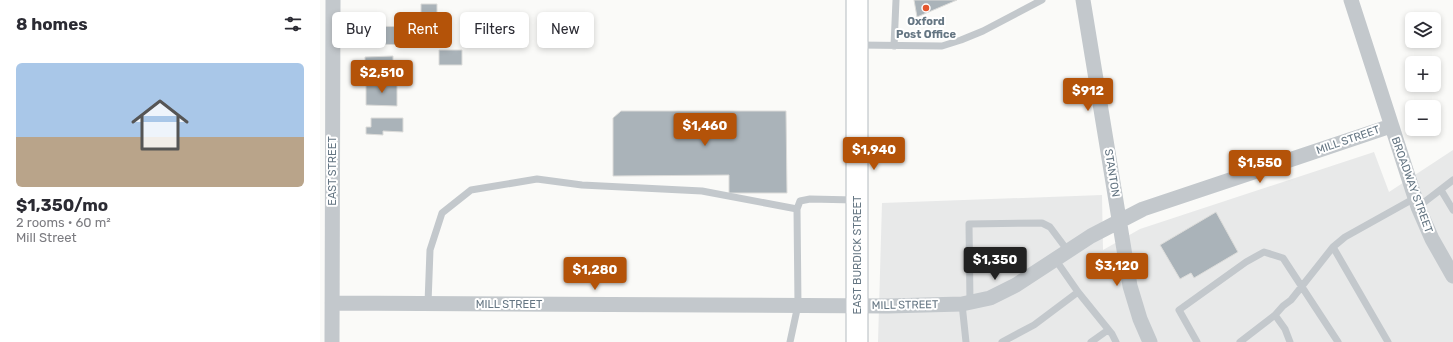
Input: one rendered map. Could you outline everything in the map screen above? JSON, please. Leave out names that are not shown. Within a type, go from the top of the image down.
[{"type":"main road","name":"EAST BURDICK STREET","points":[[857,0],[857,342]]},
{"type":"street","name":"EAST STREET","points":[[332,342],[333,0]]},
{"type":"street","name":"STANTON","points":[[1084,0],[1119,221],[1133,297],[1140,319],[1150,342]]},
{"type":"street","name":"BROADWAY STREET","points":[[1351,0],[1416,203],[1432,239],[1453,276]]},
{"type":"street","name":"MILL STREET","points":[[332,303],[798,305],[966,303],[990,298],[1016,285],[1091,236],[1143,209],[1391,126]]},
{"type":"lane","points":[[894,46],[896,0]]},
{"type":"lane","points":[[857,45],[942,46],[982,31],[1041,0]]},
{"type":"lane","points":[[428,303],[430,250],[442,213],[471,190],[537,179],[582,185],[702,191],[797,209]]},
{"type":"lane","points":[[1240,342],[1292,300],[1333,247],[1354,231],[1416,203],[1441,190],[1453,180]]},
{"type":"lane","points":[[1441,190],[1453,210]]},
{"type":"lane","points":[[790,342],[798,305],[797,209],[800,201],[810,199],[857,200]]},
{"type":"lane","points":[[966,342],[969,224],[1042,223],[1050,227],[1068,251]]},
{"type":"lane","points":[[1333,247],[1388,342]]},
{"type":"lane","points":[[1197,342],[1179,310],[1246,262],[1264,252],[1283,258],[1303,286],[1338,342]]},
{"type":"lane","points":[[1055,259],[1116,342]]},
{"type":"lane","points":[[1002,342],[1034,325],[1078,292]]},
{"type":"lane","points":[[1275,315],[1285,329],[1290,342]]},
{"type":"lane","points":[[1091,342],[1108,330]]},
{"type":"shaded area","points":[[1453,150],[1453,342],[878,342],[882,203],[1102,195],[1103,250],[1140,229],[1374,152],[1389,192]]},
{"type":"building","name":"Oxford Post Office","points":[[914,0],[957,0],[917,17]]},
{"type":"building","points":[[421,4],[437,4],[437,12],[421,12]]},
{"type":"building","points":[[386,26],[394,27],[394,45],[386,44]]},
{"type":"building","points":[[439,50],[462,50],[462,65],[439,65]]},
{"type":"building","points":[[393,56],[393,76],[365,76],[365,57]]},
{"type":"building","points":[[366,83],[397,84],[397,106],[366,105]]},
{"type":"building","points":[[621,111],[786,111],[787,193],[729,193],[729,175],[613,176],[613,118]]},
{"type":"building","points":[[371,118],[403,118],[403,132],[383,131],[383,135],[366,134],[366,127],[371,127]]},
{"type":"building","points":[[1216,212],[1238,252],[1194,278],[1191,273],[1180,279],[1160,245]]},
{"type":"place","name":"Oxford Post Office","points":[[926,8]]}]
